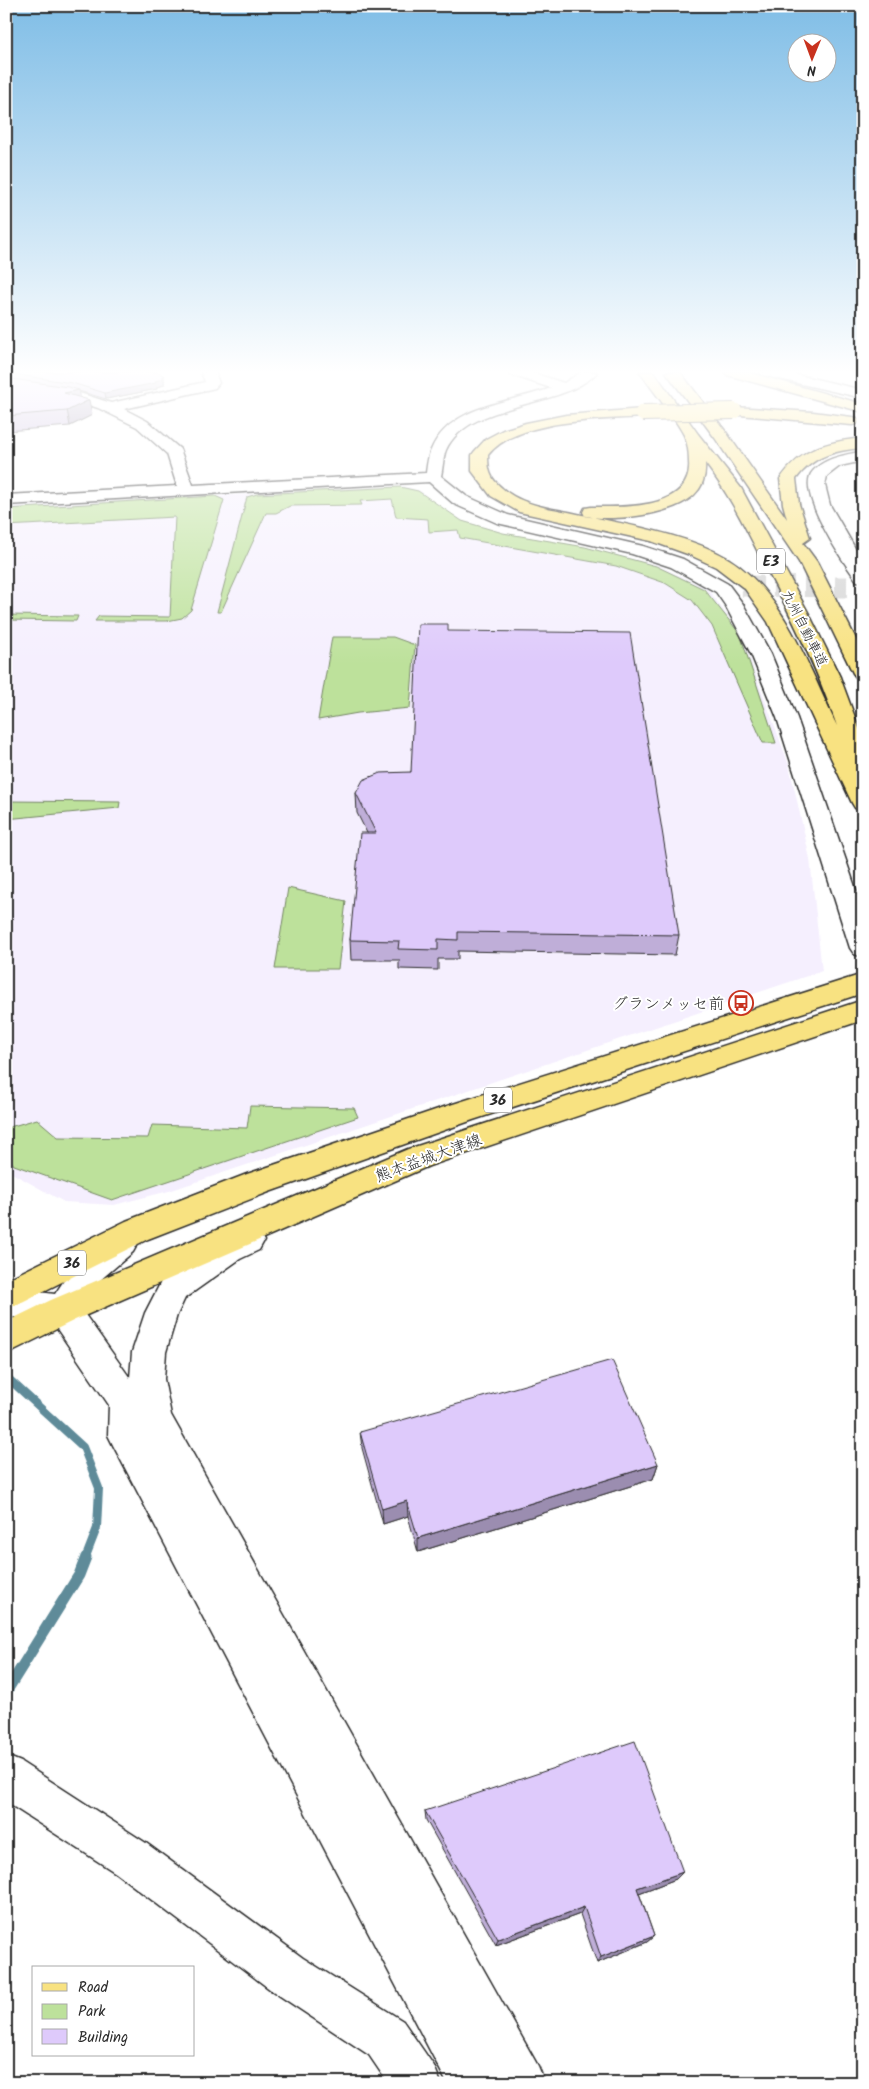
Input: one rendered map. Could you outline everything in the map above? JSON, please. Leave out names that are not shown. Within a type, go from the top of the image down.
[{"type":"main road","points":[[480,469],[496,493],[525,508],[656,537],[722,563],[751,585],[777,622],[863,803]]},
{"type":"main road","points":[[494,469],[503,483],[521,496],[545,505],[589,512],[647,509],[670,504],[690,489],[696,479],[696,469]]},
{"type":"main road","name":"九州自動車道","points":[[718,469],[733,488],[801,616],[830,677],[863,768]]},
{"type":"main road","name":"九州自動車道","points":[[745,469],[808,562],[863,673]]},
{"type":"main road","points":[[794,469],[788,479],[791,504],[808,562]]},
{"type":"main road","name":"熊本益城大津線","points":[[6,1296],[137,1230],[258,1183],[463,1112],[863,983]]},
{"type":"main road","name":"熊本益城大津線","points":[[6,1339],[63,1310],[419,1157],[724,1058],[863,1010]]},
{"type":"street","points":[[180,469],[187,490]]},
{"type":"street","points":[[434,469],[434,477],[443,487],[460,500],[503,519],[637,550],[677,563],[722,588],[734,604],[761,654],[787,718],[861,943]]},
{"type":"street","points":[[825,469],[819,474],[817,486],[820,500],[829,519],[863,576]]},
{"type":"street","points":[[6,500],[434,477]]},
{"type":"street","points":[[722,588],[742,586]]},
{"type":"street","points":[[419,1157],[382,1186],[229,1249],[174,1288],[161,1313],[149,1352],[147,1379],[140,1410],[126,1435],[474,2083]]},
{"type":"street","points":[[63,1310],[88,1271],[137,1230]]},
{"type":"street","points":[[6,1302],[63,1310],[140,1410],[521,2083]]},
{"type":"street","points":[[6,1777],[131,1858],[205,1911],[287,1974],[386,2038],[417,2083]]},
{"type":"shaded area","points":[[403,486],[421,491],[431,500],[464,521],[504,533],[586,547],[658,565],[708,589],[741,634],[789,765],[810,859],[822,971],[169,1191],[114,1205],[64,1202],[10,1172],[6,1167],[6,507]]},
{"type":"green space","points":[[400,487],[418,491],[462,521],[503,533],[585,547],[656,566],[704,589],[740,634],[776,743],[763,743],[712,626],[692,600],[665,583],[616,566],[460,538],[458,530],[429,532],[428,519],[396,517],[392,499],[360,501],[362,505],[290,506],[276,513],[266,513],[221,612],[217,612],[247,497],[257,494]]},
{"type":"green space","points":[[215,496],[224,500],[191,610],[182,618],[167,621],[95,621],[99,616],[170,617],[175,517],[6,526],[6,509]]},
{"type":"green space","points":[[6,615],[78,616],[76,621],[6,620]]},
{"type":"green space","points":[[332,637],[393,637],[415,645],[410,708],[358,713],[318,720]]},
{"type":"green space","points":[[6,801],[120,802],[119,808],[6,819]]},
{"type":"green space","points":[[288,888],[346,901],[338,969],[275,969]]},
{"type":"green space","points":[[250,1106],[354,1108],[358,1117],[112,1200],[14,1165],[6,1154],[6,1128],[37,1119],[58,1137],[148,1138],[152,1125],[247,1128]]},
{"type":"building","points":[[418,624],[448,624],[448,631],[630,633],[679,935],[458,932],[458,940],[438,939],[438,950],[398,949],[399,941],[350,940],[360,833],[376,833],[356,793],[363,780],[380,773],[411,772]]},
{"type":"building","points":[[612,1360],[658,1464],[418,1538],[407,1501],[382,1509],[360,1432]]},
{"type":"building","points":[[635,1741],[683,1872],[637,1888],[654,1936],[601,1957],[584,1907],[498,1939],[425,1811]]},
{"type":"waterway","points":[[10,1380],[83,1447],[99,1488],[97,1528],[85,1559]]},
{"type":"waterway","points":[[6,1692],[79,1575],[86,1557]]},
{"type":"tunnel","points":[[742,586],[847,587]]},
{"type":"place","name":"グランメッセ前","points":[[741,1003]]}]
